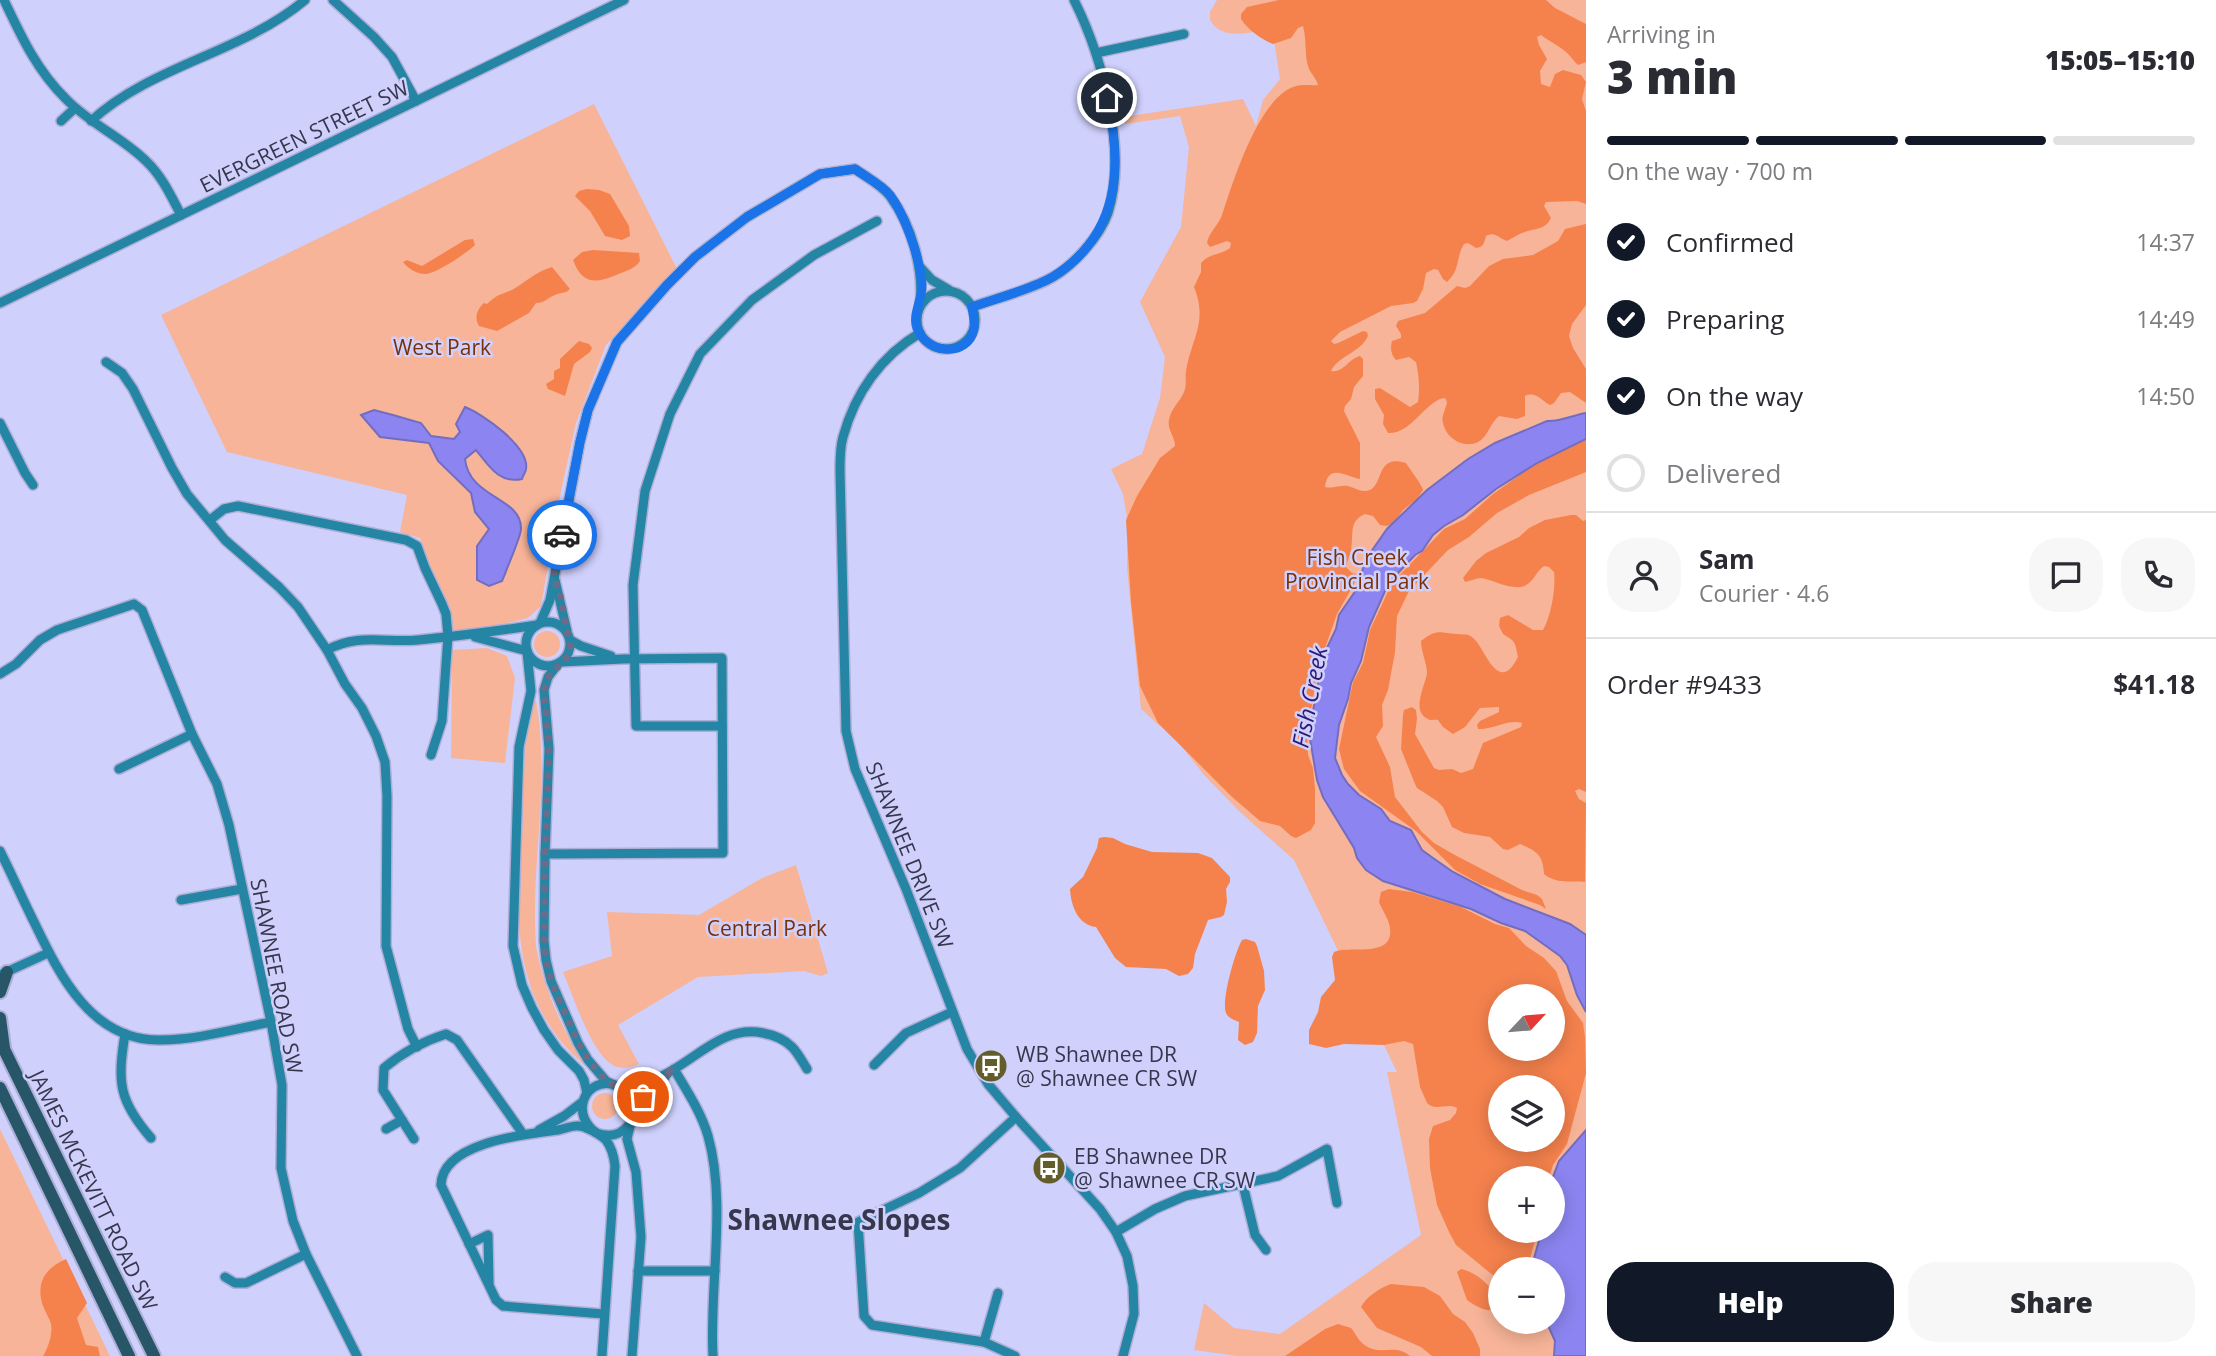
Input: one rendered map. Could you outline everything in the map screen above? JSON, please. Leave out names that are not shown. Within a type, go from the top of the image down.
[{"type":"main road","points":[[0,992],[3,974]]},
{"type":"main road","name":"JAMES MCKEVITT ROAD SW","points":[[0,1018],[2,1045],[153,1356]]},
{"type":"main road","name":"JAMES MCKEVITT ROAD SW","points":[[0,1088],[130,1356]]},
{"type":"street","points":[[91,121],[133,90],[279,20],[305,0]]},
{"type":"street","points":[[333,0],[387,51],[416,101]]},
{"type":"street","name":"EVERGREEN STREET SW","points":[[0,303],[624,0]]},
{"type":"street","points":[[972,307],[1053,277],[1086,249],[1107,215],[1115,174],[1112,120],[1096,53],[1085,21],[1074,0]]},
{"type":"street","points":[[3,4],[40,70],[75,108],[146,161],[169,192],[181,215]]},
{"type":"street","points":[[1096,53],[1184,34]]},
{"type":"street","points":[[61,121],[75,108]]},
{"type":"street","points":[[587,1093],[579,1071],[558,1049],[532,1008],[522,985],[513,946],[519,747],[531,691],[526,645],[529,634],[538,624],[550,600],[588,410],[617,342],[667,285],[695,257],[747,217],[820,174],[855,169],[889,194],[906,227],[920,267],[922,288],[916,318],[917,329],[929,344],[937,348],[956,348],[971,336],[975,327],[972,307],[960,294],[932,280],[920,267]]},
{"type":"street","points":[[722,726],[636,726],[628,659],[633,585],[645,491],[670,414],[700,354],[752,300],[814,255],[877,221]]},
{"type":"street","points":[[920,306],[931,294],[950,291]]},
{"type":"street","name":"SHAWNEE DRIVE SW","points":[[920,333],[892,353],[871,378],[856,399],[842,439],[840,470],[846,731],[855,769],[906,889],[967,1049],[988,1084],[1100,1209],[1116,1232],[1127,1256],[1133,1286],[1134,1314],[1123,1356]]},
{"type":"street","points":[[106,362],[126,377],[182,485],[225,540],[298,607],[327,650],[376,736],[385,762],[387,796],[386,946],[408,1029],[417,1046]]},
{"type":"street","points":[[0,423],[33,485]]},
{"type":"street","points":[[210,520],[224,509],[237,506],[406,540],[418,547],[446,614],[449,636],[442,721],[431,755]]},
{"type":"street","points":[[554,576],[569,636],[569,652],[548,677],[544,690],[549,749],[544,941],[551,981],[588,1060],[606,1081],[620,1088],[630,1098],[634,1110]]},
{"type":"street","name":"SHAWNEE ROAD SW","points":[[0,674],[16,664],[40,640],[57,630],[134,604],[142,610],[192,734],[217,784],[230,828],[282,1085],[281,1168],[293,1221],[306,1254],[357,1356]]},
{"type":"street","points":[[327,650],[339,643],[357,639],[414,640],[555,623],[569,636],[602,654],[628,659]]},
{"type":"street","points":[[470,635],[527,651],[540,665],[628,659],[722,658],[723,853],[545,854]]},
{"type":"street","points":[[119,769],[192,734]]},
{"type":"street","points":[[0,851],[48,953],[67,986],[91,1014],[125,1034],[157,1041],[183,1039],[271,1022]]},
{"type":"street","points":[[181,900],[242,889]]},
{"type":"street","points":[[3,974],[48,953]]},
{"type":"street","points":[[874,1065],[906,1033],[952,1012]]},
{"type":"street","points":[[535,1132],[564,1116],[581,1103],[587,1093],[596,1086],[603,1084],[620,1088],[635,1087],[674,1069],[731,1034],[744,1031],[771,1034],[794,1048],[807,1069]]},
{"type":"street","points":[[125,1034],[120,1065],[126,1104],[137,1122],[152,1138]]},
{"type":"street","points":[[414,1139],[383,1090],[384,1068],[417,1046],[446,1034],[457,1040],[523,1134]]},
{"type":"street","points":[[632,1356],[641,1237],[640,1202],[627,1131],[634,1110],[643,1097],[674,1069]]},
{"type":"street","points":[[674,1069],[701,1117],[708,1138],[716,1191],[713,1356]]},
{"type":"street","points":[[581,1103],[585,1119],[611,1148],[615,1166],[602,1356]]},
{"type":"street","points":[[1015,1356],[984,1342],[872,1325],[864,1317],[858,1222],[919,1193],[960,1168],[1016,1117]]},
{"type":"street","points":[[386,1129],[402,1120]]},
{"type":"street","points":[[604,1314],[503,1306],[496,1300],[489,1286],[441,1185],[441,1178],[453,1161],[486,1144],[523,1134],[580,1126],[612,1136],[620,1133],[631,1122]]},
{"type":"street","points":[[1116,1232],[1155,1209],[1185,1196],[1278,1176],[1328,1149],[1337,1203]]},
{"type":"street","points":[[1243,1185],[1255,1235],[1266,1250]]},
{"type":"street","points":[[469,1244],[488,1236],[489,1286]]},
{"type":"street","points":[[225,1277],[235,1283],[246,1283],[306,1254]]},
{"type":"street","points":[[638,1271],[715,1271]]},
{"type":"street","points":[[984,1342],[998,1293]]},
{"type":"green space","name":"Fish Creek Provincial Park","points":[[1217,0],[1586,0],[1586,1356],[1237,1356],[1194,1350],[1204,1303],[1234,1328],[1280,1334],[1421,1235],[1387,1072],[1397,1072],[1294,860],[1239,811],[1204,775],[1180,744],[1141,709],[1127,568],[1127,518],[1123,494],[1111,469],[1142,454],[1160,398],[1165,357],[1140,302],[1181,227],[1189,147],[1180,116],[1125,124],[1123,117],[1243,99],[1256,126],[1263,100],[1280,79],[1272,28],[1230,33],[1215,27],[1210,20],[1210,12]]},
{"type":"green space","name":"West Park","points":[[594,104],[677,269],[606,345],[576,423],[541,606],[528,618],[452,636],[420,538],[400,532],[407,495],[227,452],[161,315]]},
{"type":"green space","points":[[547,631],[556,635],[560,644],[556,653],[547,657],[538,653],[534,644],[538,635]]},
{"type":"green space","points":[[487,648],[507,656],[515,678],[505,763],[451,758],[452,650]]},
{"type":"green space","points":[[534,701],[540,731],[541,762],[536,946],[554,1008],[584,1065],[556,1034],[536,1001],[524,963],[521,943],[519,922],[525,748]]},
{"type":"green space","name":"Central Park","points":[[796,865],[828,973],[821,976],[804,971],[698,977],[618,1025],[639,1064],[623,1068],[608,1062],[592,1040],[563,972],[612,956],[607,912],[699,915],[762,878]]},
{"type":"green space","points":[[605,1093],[614,1097],[618,1106],[614,1115],[605,1119],[596,1115],[592,1106],[596,1097]]},
{"type":"green space","points":[[0,1129],[110,1356],[0,1356]]},
{"type":"shaded area","points":[[1279,0],[1546,0],[1555,8],[1586,24],[1586,62],[1578,65],[1560,47],[1541,35],[1537,37],[1547,59],[1540,71],[1541,84],[1550,87],[1555,74],[1563,70],[1581,75],[1586,82],[1582,99],[1586,111],[1586,204],[1577,201],[1546,202],[1544,206],[1551,218],[1543,227],[1507,241],[1489,235],[1483,244],[1476,248],[1468,243],[1464,244],[1454,273],[1447,282],[1438,270],[1426,273],[1417,301],[1391,306],[1340,332],[1331,341],[1338,343],[1363,331],[1367,332],[1368,336],[1331,371],[1339,370],[1360,356],[1363,359],[1363,376],[1354,387],[1344,411],[1360,443],[1360,479],[1334,473],[1327,479],[1325,487],[1348,486],[1361,491],[1370,490],[1385,466],[1396,461],[1406,463],[1423,490],[1394,523],[1380,525],[1373,516],[1365,514],[1356,520],[1354,525],[1346,567],[1357,574],[1337,614],[1319,665],[1307,732],[1308,755],[1313,768],[1315,789],[1315,823],[1311,830],[1296,838],[1280,826],[1260,821],[1158,723],[1140,686],[1126,520],[1160,458],[1175,446],[1169,420],[1185,390],[1186,371],[1198,329],[1200,310],[1194,287],[1201,272],[1201,263],[1208,257],[1230,248],[1231,243],[1227,241],[1210,247],[1207,243],[1222,215],[1249,142],[1270,106],[1283,93],[1296,86],[1318,85],[1307,64],[1303,26],[1298,28],[1291,38],[1273,44],[1255,34],[1241,19],[1241,14],[1247,7]]},
{"type":"shaded area","points":[[587,189],[610,194],[629,226],[630,236],[622,240],[605,236],[590,211],[575,196],[579,191]]},
{"type":"shaded area","points":[[1586,224],[1586,305],[1572,324],[1569,336],[1586,369],[1586,403],[1570,392],[1561,393],[1550,405],[1535,395],[1525,396],[1525,416],[1517,419],[1499,416],[1481,440],[1467,444],[1456,441],[1445,428],[1445,398],[1434,403],[1403,429],[1388,433],[1383,424],[1384,415],[1375,399],[1375,389],[1380,388],[1410,407],[1418,402],[1419,397],[1416,362],[1409,357],[1396,360],[1392,354],[1392,341],[1401,338],[1396,326],[1398,321],[1425,313],[1457,286],[1470,286],[1489,266],[1503,259],[1533,255],[1558,241],[1565,229]]},
{"type":"shaded area","points":[[473,239],[475,245],[471,249],[427,274],[410,269],[403,262],[407,260],[422,266],[465,240]]},
{"type":"shaded area","points":[[593,250],[639,253],[640,261],[627,271],[605,279],[587,279],[581,275],[573,260],[582,252]]},
{"type":"shaded area","points":[[552,267],[570,289],[568,291],[536,303],[529,313],[497,331],[479,326],[477,314],[484,303],[487,304]]},
{"type":"shaded area","points":[[579,341],[592,348],[574,364],[565,396],[548,389],[546,384],[554,379],[554,371],[560,368],[560,359]]},
{"type":"shaded area","points":[[465,407],[504,432],[521,451],[525,460],[526,470],[522,479],[514,480],[495,472],[476,450],[465,459],[475,482],[513,510],[519,518],[521,528],[502,581],[489,586],[477,580],[477,546],[489,529],[475,512],[471,493],[438,461],[429,443],[380,437],[361,415],[374,410],[421,423],[431,436],[454,439],[460,432],[456,424]]},
{"type":"shaded area","points":[[1586,413],[1586,439],[1537,463],[1444,526],[1399,572],[1385,591],[1369,627],[1361,661],[1351,683],[1339,725],[1335,758],[1348,784],[1359,795],[1381,809],[1390,821],[1411,830],[1422,850],[1433,858],[1453,872],[1505,899],[1570,924],[1586,935],[1586,1012],[1567,965],[1560,956],[1525,931],[1471,909],[1383,881],[1366,870],[1323,797],[1317,780],[1309,733],[1323,656],[1336,629],[1339,615],[1356,590],[1366,559],[1387,529],[1427,490],[1468,459],[1495,443],[1547,421]]},
{"type":"shaded area","points":[[1586,437],[1586,472],[1529,495],[1497,513],[1469,537],[1448,550],[1409,591],[1397,616],[1395,652],[1388,690],[1382,705],[1383,726],[1376,737],[1390,767],[1395,797],[1422,832],[1453,854],[1537,895],[1546,909],[1480,884],[1455,870],[1416,831],[1360,791],[1344,769],[1339,749],[1353,682],[1363,663],[1370,630],[1392,583],[1444,529],[1465,519],[1493,494],[1537,463]]},
{"type":"shaded area","points":[[1571,515],[1586,520],[1586,792],[1579,789],[1575,791],[1579,799],[1586,803],[1585,882],[1549,877],[1544,874],[1538,854],[1520,844],[1508,850],[1503,849],[1490,837],[1464,833],[1452,827],[1443,807],[1417,788],[1401,749],[1404,710],[1412,707],[1416,710],[1417,719],[1415,734],[1434,768],[1439,770],[1452,769],[1461,773],[1473,769],[1483,743],[1521,727],[1522,723],[1511,722],[1478,729],[1480,721],[1499,712],[1499,707],[1480,708],[1465,727],[1453,734],[1438,720],[1429,720],[1423,715],[1420,710],[1420,697],[1427,673],[1421,641],[1439,632],[1468,635],[1478,643],[1498,671],[1504,672],[1511,668],[1518,657],[1513,641],[1503,634],[1499,626],[1500,618],[1508,615],[1533,630],[1543,630],[1552,602],[1554,572],[1544,566],[1529,583],[1518,587],[1481,578],[1465,582],[1463,578],[1486,553],[1519,537],[1545,520]]},
{"type":"shaded area","points":[[1104,837],[1152,852],[1198,853],[1212,858],[1230,877],[1224,915],[1208,920],[1195,954],[1193,968],[1188,974],[1179,976],[1166,969],[1126,967],[1115,958],[1096,927],[1080,919],[1072,902],[1070,889],[1083,877],[1099,838]]},
{"type":"shaded area","points":[[1389,889],[1412,892],[1461,907],[1509,928],[1556,971],[1561,984],[1488,984],[1488,1061],[1565,1061],[1565,996],[1583,1023],[1586,1073],[1565,1147],[1565,1075],[1488,1075],[1488,1152],[1562,1152],[1553,1166],[1488,1166],[1488,1243],[1534,1243],[1530,1257],[1488,1257],[1488,1271],[1456,1245],[1437,1205],[1430,1168],[1429,1139],[1433,1126],[1450,1120],[1457,1108],[1434,1107],[1427,1103],[1420,1087],[1413,1044],[1404,1041],[1384,1045],[1344,1044],[1326,1048],[1309,1044],[1309,1030],[1318,1012],[1321,997],[1335,980],[1332,957],[1334,952],[1378,947],[1385,944],[1389,938],[1390,928],[1379,902],[1381,892]]},
{"type":"shaded area","points":[[1242,940],[1255,942],[1257,946],[1264,971],[1265,990],[1258,1006],[1257,1033],[1253,1042],[1245,1045],[1238,1040],[1239,1022],[1228,1016],[1225,1007],[1233,965]]},
{"type":"shaded area","points":[[1586,1130],[1586,1356],[1554,1356],[1555,1341],[1552,1334],[1565,1334],[1565,1257],[1534,1257],[1538,1243],[1565,1243],[1565,1166],[1557,1166]]},
{"type":"shaded area","points":[[66,1259],[87,1303],[77,1318],[86,1345],[98,1347],[100,1356],[43,1356],[50,1341],[51,1328],[42,1303],[42,1282],[53,1266]]},
{"type":"shaded area","points":[[1461,1269],[1474,1274],[1488,1285],[1488,1310],[1467,1300],[1457,1272]]},
{"type":"shaded area","points":[[1391,1284],[1424,1287],[1440,1296],[1453,1314],[1465,1322],[1473,1333],[1480,1356],[1432,1356],[1421,1347],[1377,1328],[1361,1307],[1374,1293]]},
{"type":"shaded area","points":[[1338,1324],[1351,1328],[1361,1342],[1372,1349],[1399,1350],[1410,1356],[1285,1356],[1325,1329]]},
{"type":"way so far","points":[[562,535],[554,576],[570,646],[566,658],[548,677],[544,690],[549,749],[545,854],[546,960],[551,981],[578,1042],[588,1060],[606,1081],[622,1089],[635,1087],[674,1069],[643,1097]]},
{"type":"place","name":"WB Shawnee DR @ Shawnee CR SW","points":[[991,1066]]},
{"type":"place","name":"EB Shawnee DR @ Shawnee CR SW","points":[[1049,1168]]},
{"type":"district","name":"Shawnee Slopes","points":[[839,1219]]},
{"type":"route","points":[[562,535],[588,410],[617,342],[695,257],[747,217],[820,174],[855,169],[889,194],[906,227],[920,267],[922,288],[916,318],[917,329],[929,344],[937,348],[956,348],[971,336],[975,327],[972,307],[1053,277],[1086,249],[1107,215],[1115,174],[1112,120],[1107,98]]},
{"type":"water label","name":"Fish Creek","points":[[1309,697]]}]
